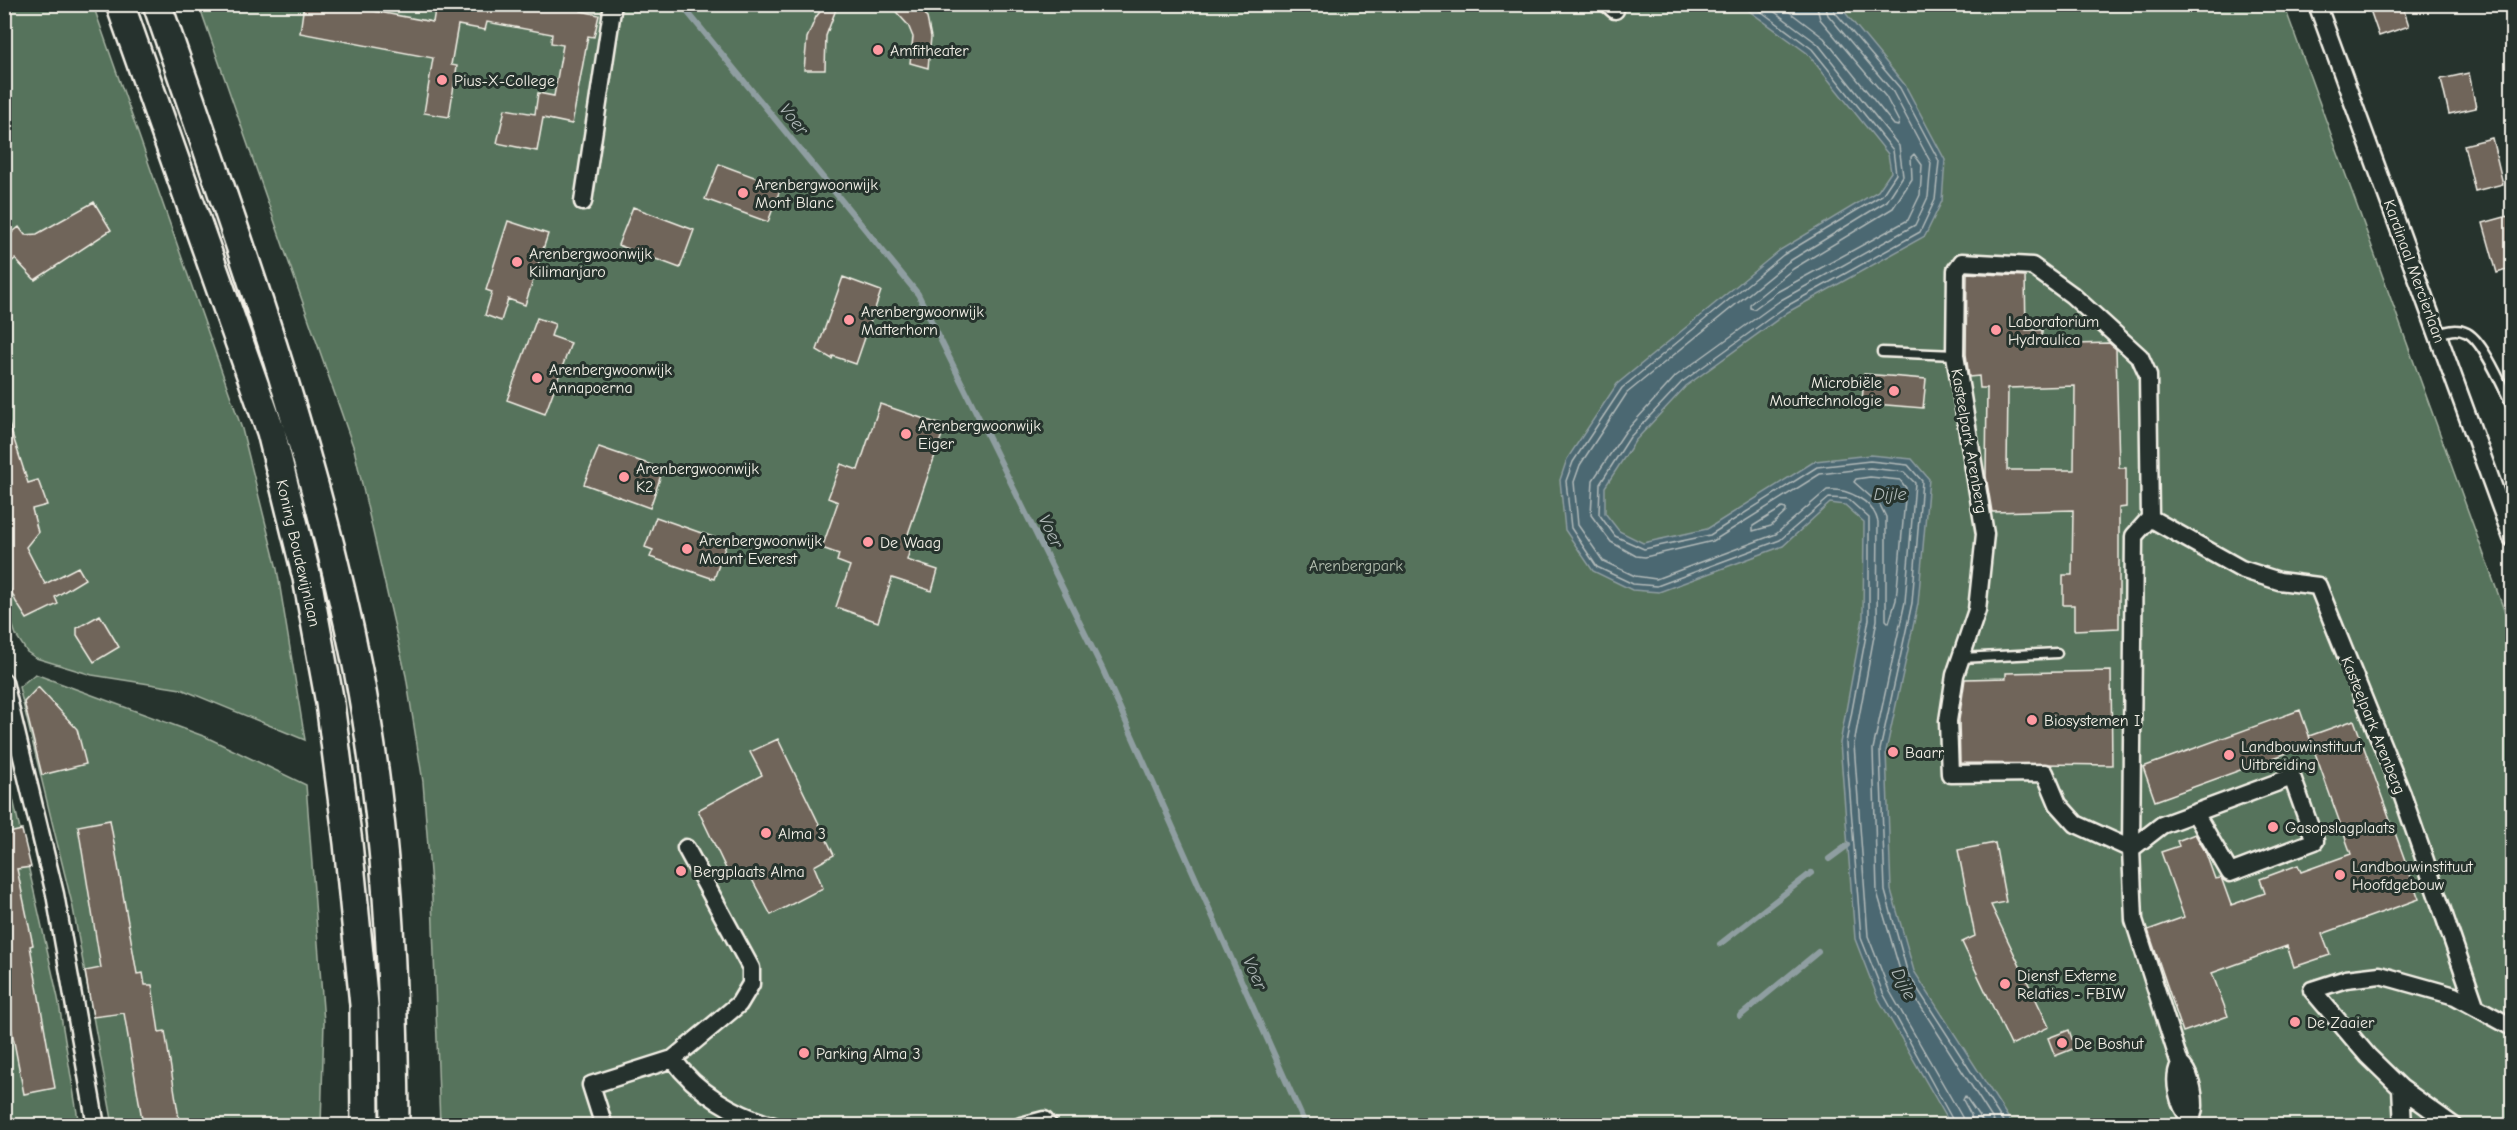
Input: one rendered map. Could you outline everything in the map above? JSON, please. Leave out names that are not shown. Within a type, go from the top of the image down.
[{"type":"highway","name":"Koning Boudewijnlaan","points":[[120,4],[271,432],[306,578],[330,703],[348,843],[364,1005],[365,1125]]},
{"type":"highway","name":"Koning Boudewijnlaan","points":[[157,4],[278,356],[345,607],[359,672],[378,795],[394,1016],[395,1125]]},
{"type":"street","points":[[583,202],[613,4]]},
{"type":"street","name":"Kardinaal Mercierlaan","points":[[2317,4],[2512,538]]},
{"type":"street","name":"Kasteelpark Arenberg","points":[[2131,849],[2076,824],[2058,804],[2045,773],[1950,774],[1948,721],[1954,675],[1962,658],[1977,610],[1985,534],[1955,355],[1956,270],[1962,262],[2032,266],[2072,295],[2140,357],[2148,375],[2150,518],[2241,569],[2279,581],[2318,586],[2402,794],[2475,1005]]},
{"type":"street","points":[[2150,518],[2134,536],[2131,849],[2134,920],[2180,1064],[2175,1073],[2180,1100],[2182,1109],[2191,1122]]},
{"type":"street","points":[[4,682],[55,894],[96,1125]]},
{"type":"street","points":[[2131,849],[2162,825],[2292,777],[2315,842],[2230,873],[2195,813]]},
{"type":"street","points":[[604,1125],[591,1085],[672,1059],[739,1004],[751,984],[751,968],[686,848]]},
{"type":"street","points":[[2454,1125],[2401,1088],[2368,1056],[2312,990],[2346,979],[2380,975],[2455,996],[2512,1027]]},
{"type":"street","points":[[672,1059],[684,1075],[727,1106],[756,1120],[774,1125]]},
{"type":"street","points":[[2401,1088],[2403,1125]]},
{"type":"street","points":[[1021,1125],[1044,1120],[1048,1125]]},
{"type":"lane","points":[[2438,334],[2452,330],[2467,332],[2477,340],[2512,406]]},
{"type":"lane","points":[[1882,352],[1955,355]]},
{"type":"lane","points":[[1962,658],[2057,653]]},
{"type":"green space","points":[[4,5],[93,5],[242,429],[277,569],[305,740],[181,689],[92,675],[36,658],[27,652],[16,635],[4,600]]},
{"type":"green space","name":"Arenbergpark","points":[[199,5],[2284,5],[2512,632],[2512,1125],[440,1125],[432,898],[423,782],[406,676],[354,449]]},
{"type":"green space","points":[[35,674],[206,737],[306,785],[324,1022],[321,1125],[113,1125],[73,908],[19,687]]},
{"type":"green space","points":[[4,759],[58,998],[79,1125],[5,1125]]},
{"type":"water","name":"Dijle","points":[[1741,5],[1835,5],[1843,10],[1905,85],[1945,160],[1942,201],[1925,236],[1788,312],[1686,386],[1635,441],[1605,487],[1605,513],[1619,531],[1643,543],[1707,529],[1815,461],[1870,455],[1912,459],[1929,479],[1918,604],[1886,751],[1891,890],[1914,971],[2013,1125],[1951,1125],[1877,996],[1855,939],[1840,743],[1863,618],[1864,522],[1845,505],[1830,503],[1783,546],[1659,592],[1632,590],[1593,571],[1565,530],[1560,480],[1567,459],[1617,384],[1780,250],[1878,191],[1891,172],[1888,154],[1807,53]]},
{"type":"building","name":"Pius-X-College","points":[[304,4],[336,4],[433,22],[436,4],[582,4],[581,11],[599,15],[594,37],[588,36],[572,124],[543,118],[537,151],[497,143],[505,109],[535,114],[538,93],[554,96],[563,45],[551,43],[552,34],[487,22],[485,30],[458,25],[451,65],[457,66],[449,117],[424,113],[433,58],[300,33]]},
{"type":"building","name":"Amfitheater","points":[[826,4],[838,4],[826,36],[825,70],[804,70],[807,38],[816,17]]},
{"type":"building","name":"Amfitheater","points":[[889,4],[920,4],[927,18],[931,37],[928,68],[910,63],[913,37],[908,25]]},
{"type":"building","points":[[2368,4],[2402,4],[2409,26],[2379,36]]},
{"type":"building","points":[[2469,73],[2476,108],[2449,114],[2441,79]]},
{"type":"building","points":[[2492,138],[2503,184],[2475,191],[2464,145]]},
{"type":"building","name":"Arenbergwoonwijk Mont Blanc","points":[[719,164],[781,187],[768,222],[705,199]]},
{"type":"building","points":[[94,202],[111,230],[35,280],[15,259],[11,262],[4,253],[4,239],[19,227],[25,235],[37,234]]},
{"type":"building","points":[[633,207],[694,230],[680,268],[618,245]]},
{"type":"building","points":[[2512,215],[2512,268],[2497,273],[2483,223]]},
{"type":"building","name":"Arenbergwoonwijk Kilimanjaro","points":[[508,221],[548,234],[525,305],[508,299],[501,321],[485,315],[492,292],[486,290]]},
{"type":"building","points":[[1967,273],[2025,276],[2026,330],[2042,330],[2042,345],[2109,343],[2116,349],[2119,468],[2126,468],[2126,507],[2119,508],[2119,628],[2074,630],[2074,605],[2063,605],[2063,575],[2072,575],[2073,510],[1992,512],[1986,476],[1987,388],[1980,388],[1979,376],[1969,377],[1966,354]],"holes":[[[2075,386],[2074,470],[2007,470],[2008,388]]]},
{"type":"building","name":"Arenbergwoonwijk Matterhorn","points":[[843,277],[881,291],[856,364],[833,356],[832,359],[817,350]]},
{"type":"building","name":"Arenbergwoonwijk Annapoerna","points":[[537,318],[555,324],[551,336],[571,343],[545,414],[507,400]]},
{"type":"building","name":"Microbiële Mouttechnologie","points":[[1864,374],[1926,379],[1923,408],[1862,403]]},
{"type":"building","name":"De Waag","points":[[880,404],[945,426],[908,534],[914,536],[907,560],[938,570],[932,591],[892,578],[878,622],[836,607],[850,566],[837,561],[839,554],[822,548],[838,502],[828,498],[841,464],[858,470]]},
{"type":"building","points":[[4,421],[8,421],[28,483],[38,480],[47,505],[32,509],[38,532],[26,547],[45,584],[78,567],[85,579],[55,597],[58,604],[27,619],[16,602],[4,575]]},
{"type":"building","name":"Arenbergwoonwijk K2","points":[[599,447],[663,469],[650,508],[584,484]]},
{"type":"building","name":"Arenbergwoonwijk Mount Everest","points":[[656,517],[727,542],[714,579],[650,557],[653,550],[645,547]]},
{"type":"building","points":[[100,615],[119,647],[94,662],[77,635],[77,628]]},
{"type":"building","name":"Biosystemen I","points":[[2111,671],[2112,765],[1960,763],[1959,720],[1965,679],[2006,678],[2006,673]]},
{"type":"building","points":[[38,687],[77,729],[86,764],[42,775],[24,702]]},
{"type":"building","name":"Landbouwinstituut Uitbreiding","points":[[2300,710],[2312,744],[2155,801],[2143,767]]},
{"type":"building","name":"Landbouwinstituut Hoofdgebouw","points":[[2354,720],[2419,899],[2322,934],[2330,955],[2294,967],[2287,946],[2212,973],[2228,1016],[2183,1032],[2148,930],[2184,917],[2161,852],[2179,846],[2177,841],[2195,834],[2205,851],[2215,879],[2221,878],[2231,905],[2265,893],[2260,879],[2298,865],[2301,872],[2351,854],[2309,736]]},
{"type":"building","name":"Alma 3","points":[[778,739],[834,855],[814,866],[823,888],[771,915],[747,870],[730,877],[698,810],[762,775],[750,752]]},
{"type":"building","points":[[110,820],[137,974],[143,973],[145,985],[152,985],[159,1032],[165,1031],[180,1125],[143,1125],[124,1013],[93,1017],[85,971],[101,968],[78,826]]},
{"type":"building","points":[[22,830],[31,867],[17,869],[33,945],[30,946],[55,1088],[24,1094],[10,1021],[4,1022],[4,834]]},
{"type":"building","name":"Dienst Externe Relaties - FBIW","points":[[1995,843],[2006,902],[1991,905],[2049,1027],[2011,1045],[1962,942],[1975,936],[1958,850]]},
{"type":"building","name":"De Boshut","points":[[2069,1030],[2075,1048],[2055,1056],[2048,1038]]},
{"type":"waterway","name":"Voer","points":[[681,4],[918,294],[1102,668],[1306,1126]]},
{"type":"waterway","points":[[1829,859],[1848,845]]},
{"type":"waterway","points":[[1720,944],[1811,873]]},
{"type":"waterway","points":[[1740,1016],[1818,952]]},
{"type":"place","name":"Amfitheater","points":[[878,50]]},
{"type":"place","name":"Pius-X-College","points":[[442,80]]},
{"type":"place","name":"Arenbergwoonwijk Mont Blanc","points":[[743,193]]},
{"type":"place","name":"Arenbergwoonwijk Kilimanjaro","points":[[517,262]]},
{"type":"place","name":"Arenbergwoonwijk Matterhorn","points":[[849,320]]},
{"type":"place","name":"Laboratorium Hydraulica","points":[[1996,330]]},
{"type":"place","name":"Arenbergwoonwijk Annapoerna","points":[[537,378]]},
{"type":"place","name":"Microbiële Mouttechnologie","points":[[1894,391]]},
{"type":"place","name":"Arenbergwoonwijk Eiger","points":[[906,434]]},
{"type":"place","name":"Arenbergwoonwijk K2","points":[[624,477]]},
{"type":"place","name":"De Waag","points":[[868,542]]},
{"type":"place","name":"Arenbergwoonwijk Mount Everest","points":[[687,549]]},
{"type":"place","name":"Biosystemen I","points":[[2032,720]]},
{"type":"place","name":"Baarr","points":[[1893,752]]},
{"type":"place","name":"Landbouwinstituut Uitbreiding","points":[[2229,755]]},
{"type":"place","name":"Gasopslagplaats","points":[[2273,827]]},
{"type":"place","name":"Alma 3","points":[[766,833]]},
{"type":"place","name":"Bergplaats Alma","points":[[681,871]]},
{"type":"place","name":"Landbouwinstituut Hoofdgebouw","points":[[2340,875]]},
{"type":"place","name":"Dienst Externe Relaties - FBIW","points":[[2005,984]]},
{"type":"place","name":"De Zaaier","points":[[2295,1022]]},
{"type":"place","name":"De Boshut","points":[[2062,1043]]},
{"type":"place","name":"Parking Alma 3","points":[[804,1053]]}]
